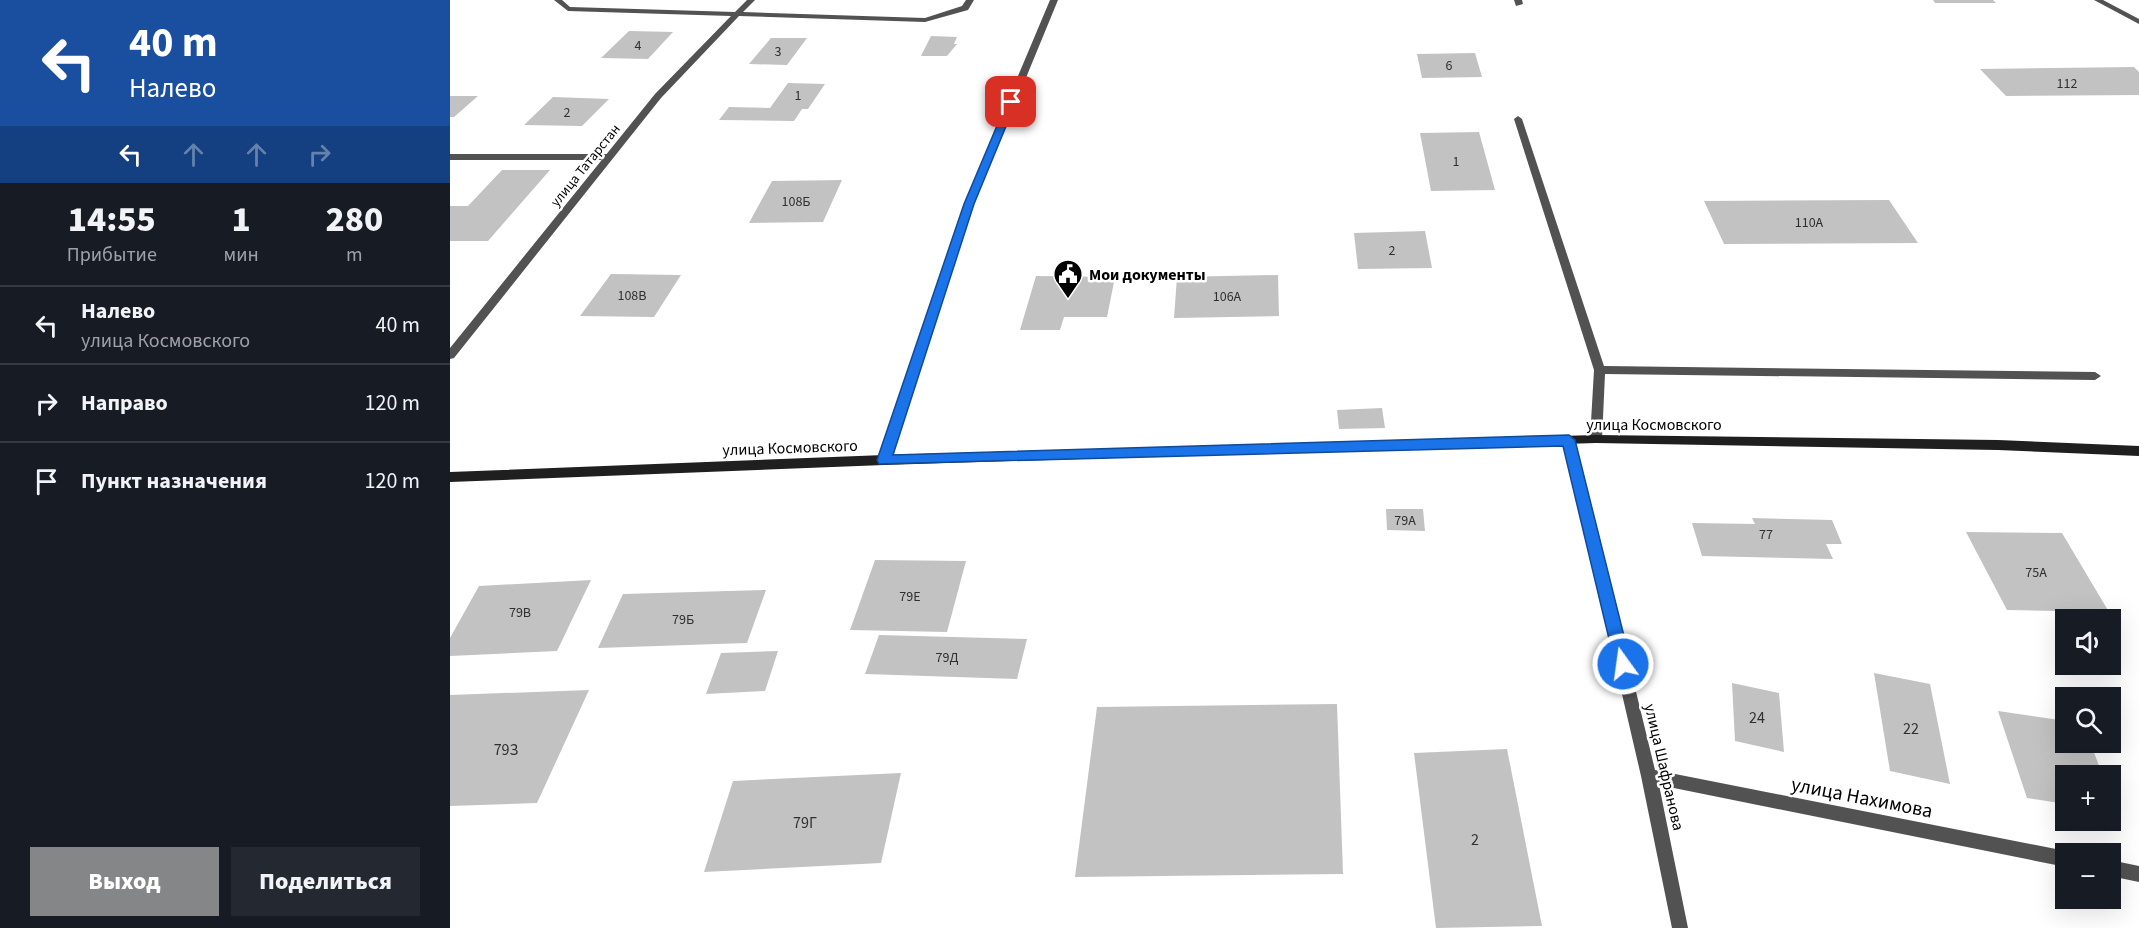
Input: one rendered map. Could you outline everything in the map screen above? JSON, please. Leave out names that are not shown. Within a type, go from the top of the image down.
[{"type":"main road","name":"улица Космовского","points":[[450,477],[884,460],[1596,439],[1998,445],[2139,451]]},
{"type":"street","points":[[558,0],[568,9],[925,20],[965,8],[970,0]]},
{"type":"street","name":"улица Татарстан","points":[[450,355],[658,96],[751,0]]},
{"type":"street","points":[[884,460],[969,204],[1054,0]]},
{"type":"street","points":[[2098,0],[2139,22]]},
{"type":"street","points":[[1518,119],[1600,370],[1596,439]]},
{"type":"street","points":[[450,157],[609,157]]},
{"type":"street","points":[[1600,370],[2095,376]]},
{"type":"street","name":"улица Шафранова","points":[[1569,440],[1649,776],[1680,928]]},
{"type":"street","name":"улица Нахимова","points":[[1649,776],[2055,857]]},
{"type":"street","points":[[2121,870],[2139,874]]},
{"type":"building","points":[[1933,0],[1993,0],[1996,3],[1935,3]]},
{"type":"building","points":[[629,31],[673,32],[648,59],[601,58]]},
{"type":"building","points":[[931,36],[957,37],[954,44],[957,44],[947,56],[921,56]]},
{"type":"building","points":[[771,38],[807,38],[787,65],[749,64]]},
{"type":"building","points":[[1475,53],[1482,77],[1422,78],[1417,54]]},
{"type":"building","points":[[2134,67],[2139,72],[2139,95],[2006,96],[1980,69]]},
{"type":"building","points":[[788,83],[825,84],[808,109],[802,109],[794,121],[719,120],[729,107],[770,108]]},
{"type":"building","points":[[450,96],[478,96],[454,117],[450,117]]},
{"type":"building","points":[[553,97],[609,99],[582,126],[524,125]]},
{"type":"building","points":[[1479,132],[1495,190],[1431,191],[1420,133]]},
{"type":"building","points":[[502,170],[550,170],[488,241],[450,241],[450,206],[468,206]]},
{"type":"building","points":[[842,180],[823,222],[749,223],[772,181]]},
{"type":"building","points":[[1889,200],[1918,243],[1724,244],[1704,201]]},
{"type":"building","points":[[1425,231],[1432,268],[1358,269],[1354,233]]},
{"type":"building","points":[[611,274],[681,275],[654,317],[580,316]]},
{"type":"building","points":[[1278,275],[1279,316],[1174,318],[1177,277]]},
{"type":"building","points":[[1036,276],[1115,277],[1107,317],[1064,317],[1060,330],[1020,330]]},
{"type":"building","points":[[1382,408],[1385,428],[1339,429],[1337,410]]},
{"type":"building","points":[[1386,509],[1423,509],[1425,531],[1387,530]]},
{"type":"building","points":[[1752,518],[1832,520],[1842,544],[1826,544],[1833,559],[1702,556],[1692,523],[1755,524]]},
{"type":"building","points":[[1966,532],[2062,533],[2107,609],[2055,609],[2055,611],[2007,610]]},
{"type":"building","points":[[875,560],[966,561],[947,632],[850,630]]},
{"type":"building","points":[[591,580],[557,651],[450,656],[450,638],[479,586]]},
{"type":"building","points":[[766,590],[747,643],[598,648],[623,594]]},
{"type":"building","points":[[879,635],[1027,639],[1017,679],[865,674]]},
{"type":"building","points":[[778,651],[765,691],[706,694],[721,653]]},
{"type":"building","points":[[1874,673],[1930,684],[1950,784],[1890,771]]},
{"type":"building","points":[[1732,683],[1779,693],[1784,752],[1735,741]]},
{"type":"building","points":[[589,690],[537,803],[450,806],[450,695]]},
{"type":"building","points":[[1337,704],[1343,874],[1075,877],[1097,707]]},
{"type":"building","points":[[1998,711],[2055,719],[2055,753],[2094,753],[2099,765],[2055,765],[2055,802],[2027,798]]},
{"type":"building","points":[[1507,749],[1542,926],[1436,928],[1414,753]]},
{"type":"building","points":[[901,773],[881,863],[704,872],[733,781]]},
{"type":"place","name":"Мои документы","points":[[1068,300]]},
{"type":"route","points":[[1011,102],[969,204],[884,460],[1569,440],[1623,664]]}]
